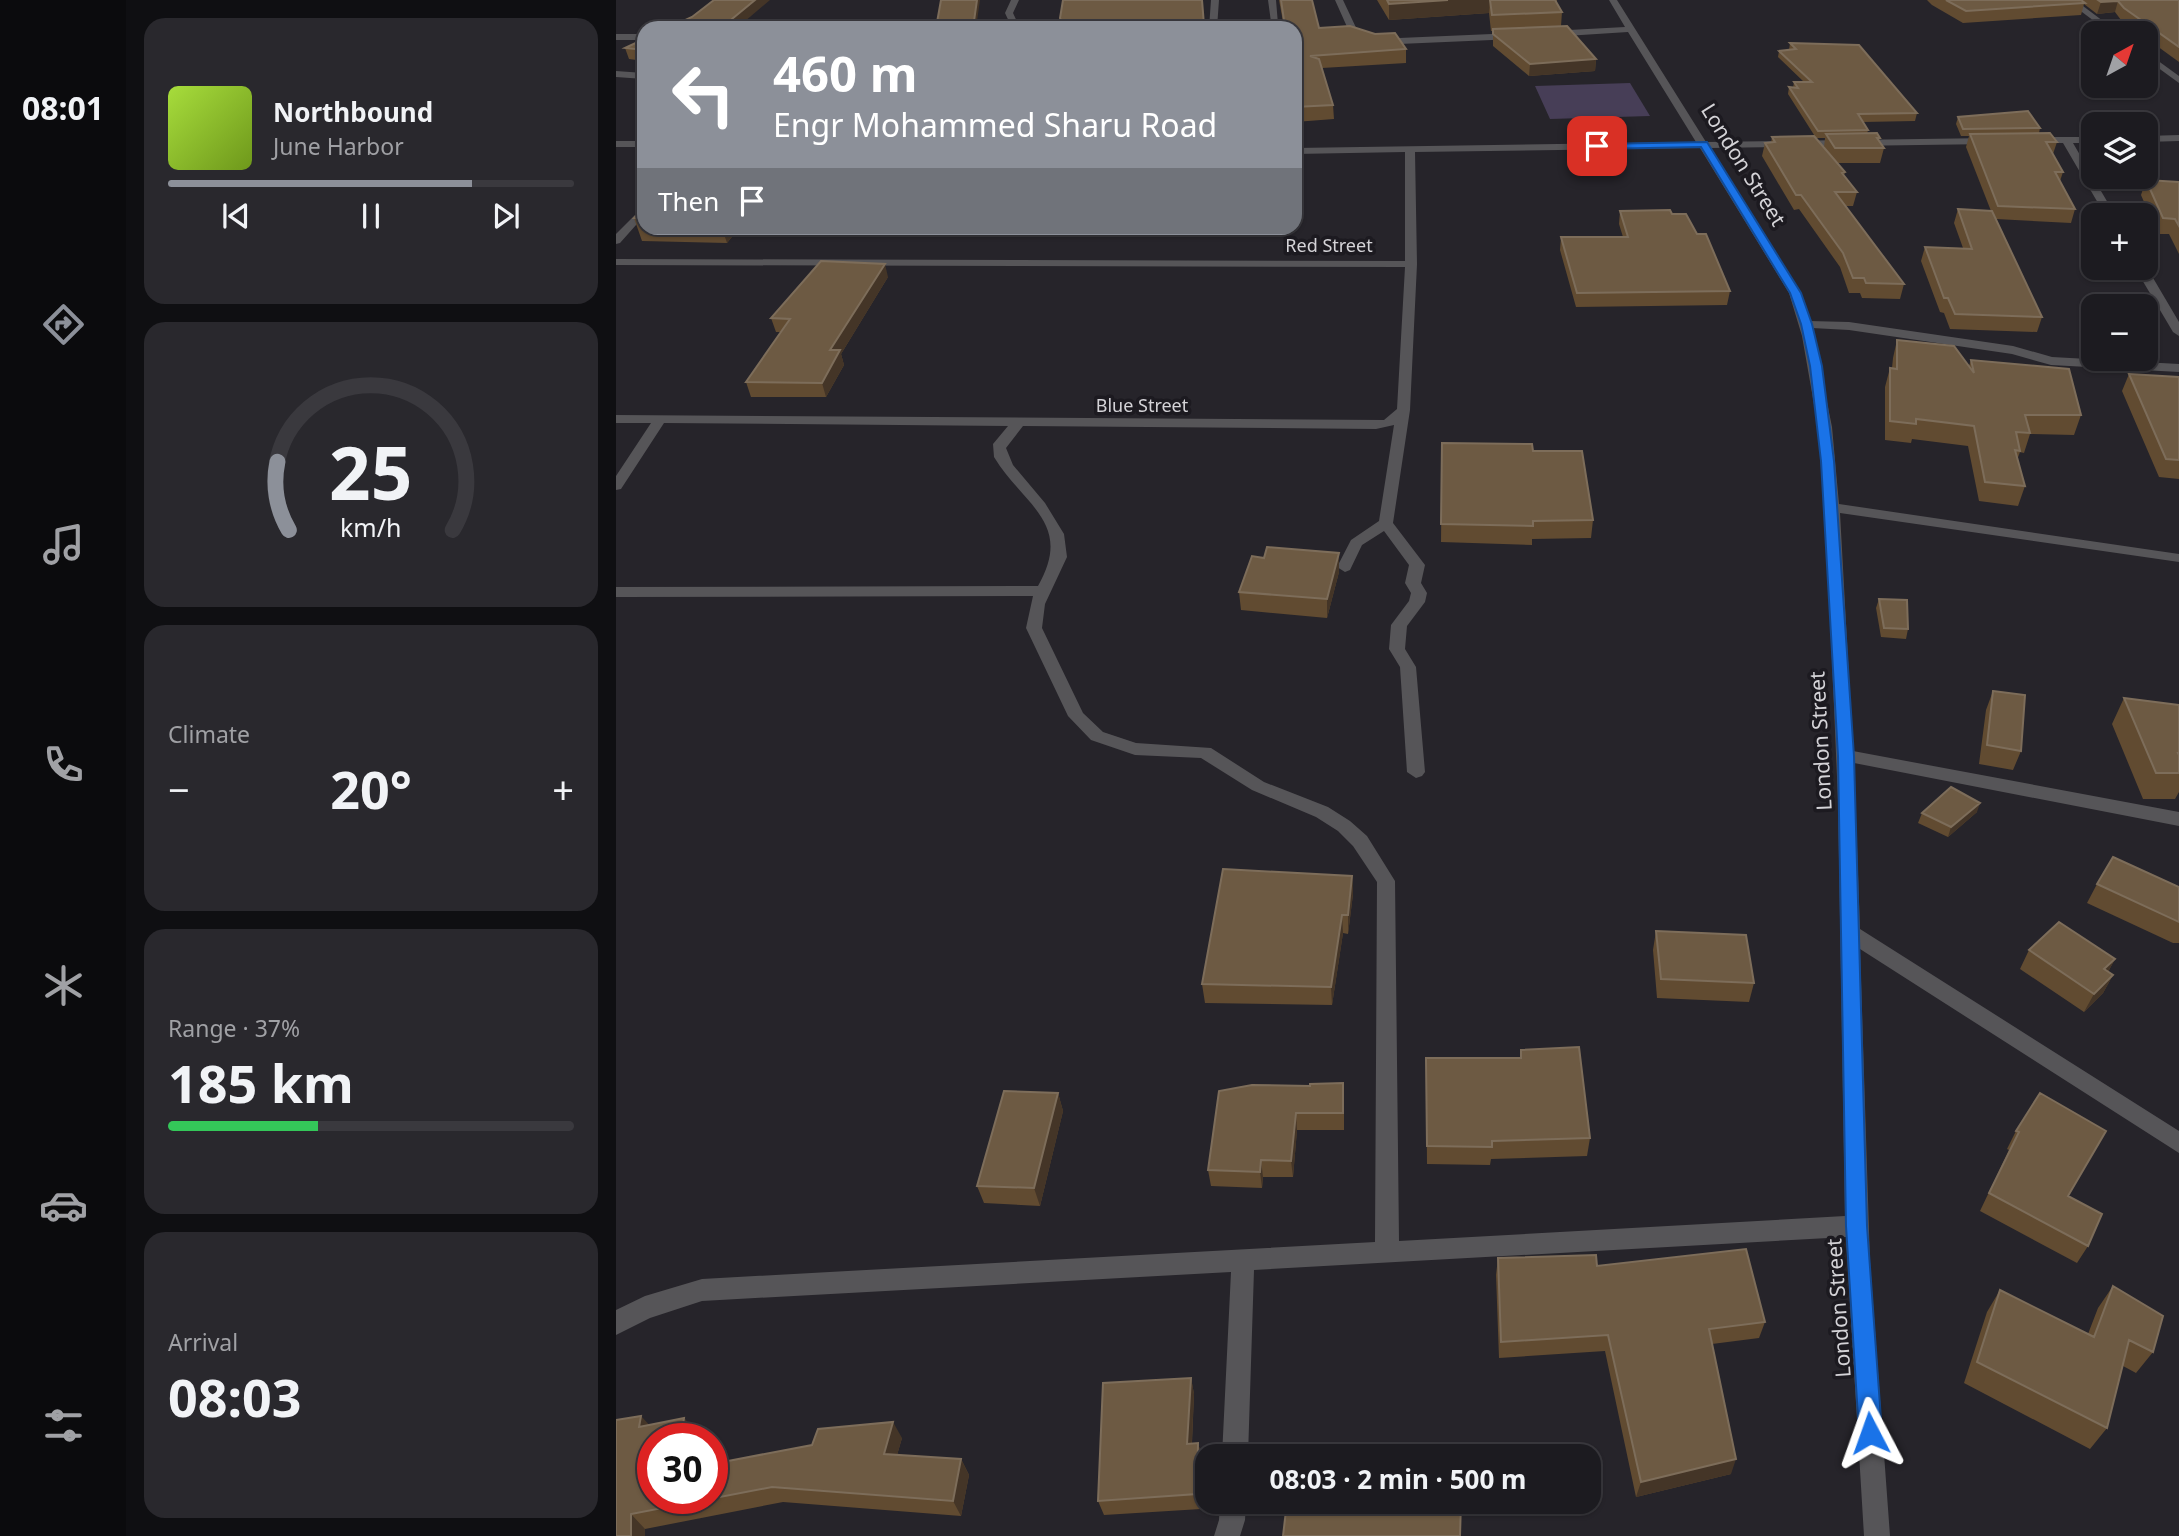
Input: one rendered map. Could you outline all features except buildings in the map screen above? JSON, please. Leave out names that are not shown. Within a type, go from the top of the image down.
[{"type":"street","points":[[1013,21],[1009,13],[1015,0]]},
{"type":"street","points":[[1214,21],[1215,0]]},
{"type":"street","points":[[1272,0],[1275,21]]},
{"type":"street","points":[[1339,0],[1355,36],[1376,42],[1525,35]]},
{"type":"street","name":"London Street","points":[[1613,0],[1795,293],[1807,324],[1816,366],[1831,507],[1846,756],[1857,1226],[1877,1536]]},
{"type":"street","points":[[2070,0],[2099,21]]},
{"type":"street","points":[[1538,34],[1631,29]]},
{"type":"street","points":[[616,37],[637,37]]},
{"type":"street","points":[[2158,64],[2179,80]]},
{"type":"street","points":[[616,74],[637,76]]},
{"type":"street","points":[[2158,139],[2179,138]]},
{"type":"street","points":[[2066,140],[2103,203]]},
{"type":"street","points":[[2026,141],[2081,140]]},
{"type":"street","points":[[1302,151],[2000,141]]},
{"type":"street","points":[[616,144],[637,144]]},
{"type":"street","points":[[1410,150],[1411,264],[1403,410],[1386,523],[1417,565],[1413,583],[1419,593],[1417,603],[1399,625],[1397,649],[1408,667],[1416,772]]},
{"type":"street","points":[[616,241],[637,217]]},
{"type":"street","name":"Red Street","points":[[616,261],[1411,264]]},
{"type":"street","points":[[2148,280],[2179,332]]},
{"type":"street","points":[[1807,324],[1856,327],[2012,350],[2051,361],[2179,368]]},
{"type":"street","name":"Blue Street","points":[[616,419],[1376,425],[1388,423],[1403,410]]},
{"type":"street","points":[[616,486],[660,420]]},
{"type":"street","points":[[1019,423],[1001,442],[1000,460],[1029,490],[1055,527],[1060,546],[1058,563],[1041,591],[1033,612],[1034,628],[1076,716],[1097,736],[1135,749],[1205,752],[1258,786],[1322,813],[1344,826],[1360,841],[1386,881],[1387,1251]]},
{"type":"street","points":[[1831,507],[2179,558]]},
{"type":"street","points":[[1345,567],[1356,543],[1386,523]]},
{"type":"street","points":[[616,592],[1041,591]]},
{"type":"street","points":[[1846,756],[2179,819]]},
{"type":"street","points":[[1850,932],[2179,1143]]},
{"type":"street","points":[[616,1323],[645,1308],[702,1290],[1857,1226]]},
{"type":"street","points":[[1235,1444],[1243,1260]]},
{"type":"street","points":[[1227,1536],[1232,1514]]},
{"type":"shaded area","points":[[1630,83],[1650,116],[1550,119],[1535,86]]},
{"type":"route","points":[[1597,146],[1704,144],[1795,293],[1807,324],[1816,366],[1831,507],[1846,756],[1857,1226],[1870,1433]]}]
